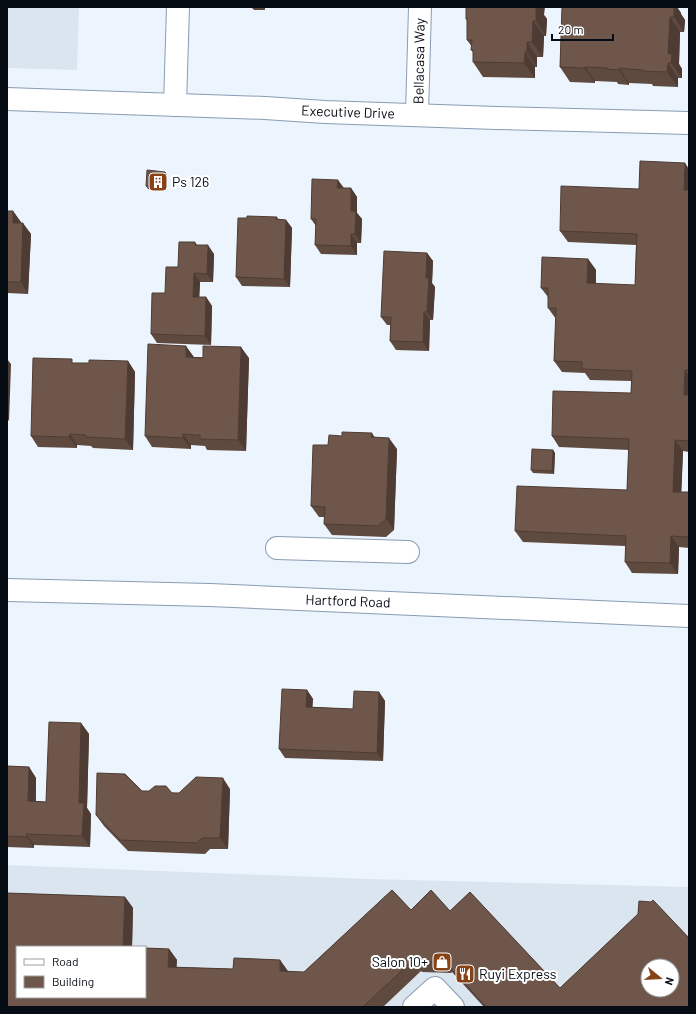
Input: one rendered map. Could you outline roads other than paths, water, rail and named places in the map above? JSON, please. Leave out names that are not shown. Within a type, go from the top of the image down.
[{"type":"street","points":[[175,105],[178,7]]},
{"type":"street","name":"Bellacasa Way","points":[[417,114],[420,7]]},
{"type":"street","name":"Executive Drive","points":[[7,99],[265,108],[325,112],[689,123]]},
{"type":"street","points":[[277,548],[408,552]]},
{"type":"street","name":"Hartford Road","points":[[7,590],[210,595],[689,616]]},
{"type":"street","points":[[414,1007],[435,988],[453,1007]]},
{"type":"place","name":"Ps 126","points":[[158,182]]},
{"type":"place","name":"Salon 10+","points":[[442,962]]},
{"type":"place","name":"Ruyi Express","points":[[465,974]]}]
